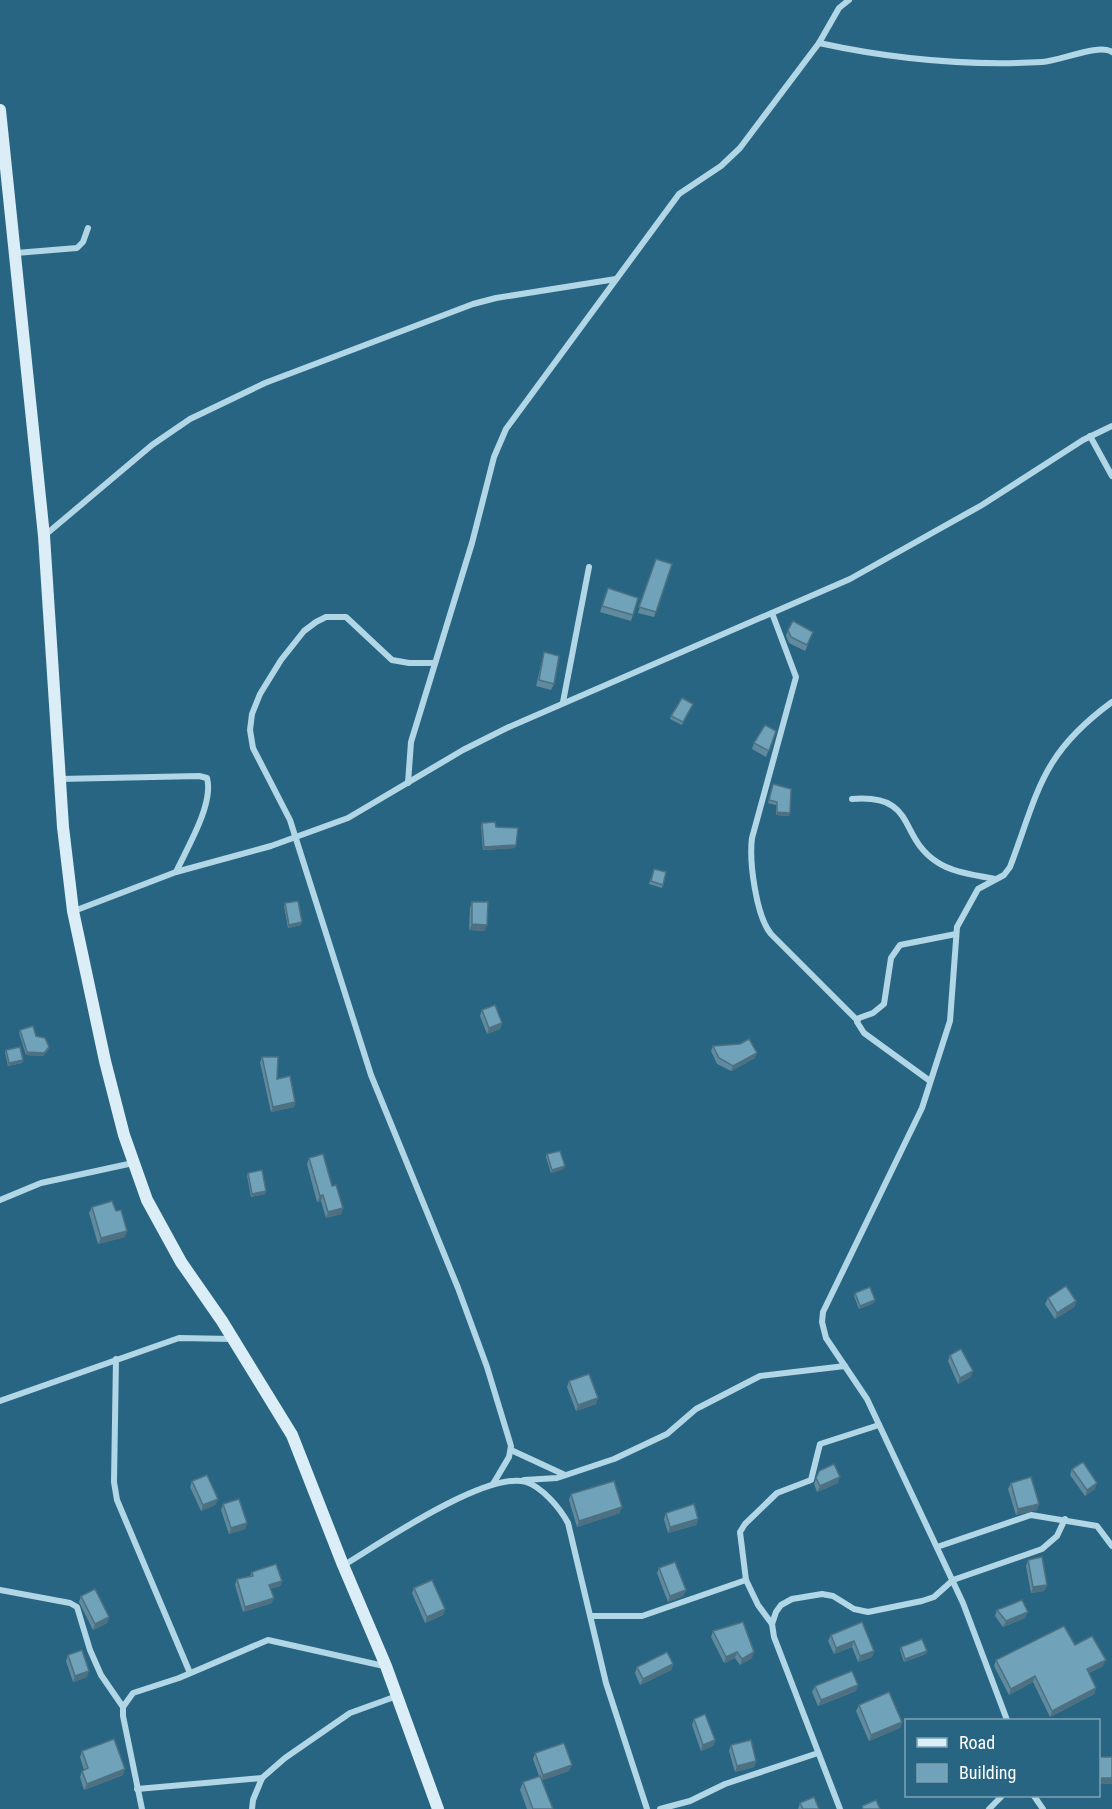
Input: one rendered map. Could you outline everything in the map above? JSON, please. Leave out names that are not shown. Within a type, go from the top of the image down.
[{"type":"street","points":[[408,783],[411,742],[472,543],[497,447],[537,384],[680,194],[721,166],[740,148],[819,43],[840,8],[849,0]]},
{"type":"street","points":[[819,43],[926,60],[1057,62],[1096,49],[1104,48],[1112,52]]},
{"type":"street","points":[[0,110],[44,536],[59,779],[73,911],[105,1061],[133,1163],[147,1200],[181,1262],[233,1339],[292,1435],[386,1666],[438,1809]]},
{"type":"street","points":[[16,253],[77,248],[83,242],[88,228]]},
{"type":"street","points":[[44,536],[152,445],[190,419],[265,383],[473,304],[529,292],[615,279]]},
{"type":"street","points":[[73,911],[176,872],[294,838],[367,808],[463,750],[563,702],[850,579],[982,505],[1090,436],[1112,426]]},
{"type":"street","points":[[1090,436],[1112,476]]},
{"type":"street","points":[[563,702],[589,567]]},
{"type":"street","points":[[772,613],[796,677],[752,838],[751,849],[762,921],[771,934],[857,1020],[859,1029],[930,1081]]},
{"type":"street","points":[[435,663],[392,660],[346,617],[326,618],[304,631],[281,660],[260,694],[252,714],[250,730],[260,766],[284,806],[371,1075],[487,1367],[511,1450],[494,1484]]},
{"type":"street","points":[[1007,1719],[953,1580],[867,1399],[823,1330],[823,1312],[910,1136],[930,1081],[950,1021],[956,934],[974,894],[1011,867],[1040,783],[1058,753],[1084,724],[1112,702]]},
{"type":"street","points":[[59,779],[199,776],[207,778],[208,785],[202,817],[176,872]]},
{"type":"street","points":[[852,799],[873,798],[892,805],[901,813],[922,847],[938,863],[995,879]]},
{"type":"street","points":[[857,1020],[884,1004],[891,958],[900,945],[956,934]]},
{"type":"street","points":[[0,1200],[42,1184],[133,1163]]},
{"type":"street","points":[[0,1401],[179,1338],[192,1336],[233,1339]]},
{"type":"street","points":[[116,1359],[114,1482],[117,1500],[190,1673]]},
{"type":"street","points":[[343,1565],[425,1516],[494,1484],[566,1475],[614,1459],[667,1434],[696,1408],[760,1376],[845,1366]]},
{"type":"street","points":[[840,1809],[774,1637],[772,1624],[758,1605],[746,1580],[740,1538],[742,1527],[777,1493],[811,1480],[820,1444],[879,1425]]},
{"type":"street","points":[[511,1450],[566,1475]]},
{"type":"street","points":[[519,1480],[532,1485],[563,1514],[578,1558],[606,1683],[647,1809]]},
{"type":"street","points":[[937,1547],[1023,1516],[1097,1526],[1112,1546]]},
{"type":"street","points":[[772,1624],[781,1605],[792,1599],[822,1594],[833,1596],[854,1609],[867,1612],[929,1599],[953,1580],[1042,1549],[1057,1536],[1065,1520]]},
{"type":"street","points":[[591,1616],[626,1618],[642,1616],[746,1580]]},
{"type":"street","points":[[0,1590],[70,1603],[77,1607],[97,1667],[123,1707],[142,1809]]},
{"type":"street","points":[[123,1707],[133,1693],[190,1673],[267,1641],[386,1666]]},
{"type":"street","points":[[252,1809],[253,1800],[262,1778],[285,1758],[350,1713],[397,1696]]},
{"type":"street","points":[[660,1809],[690,1801],[746,1777],[818,1753]]},
{"type":"street","points":[[137,1789],[262,1778]]},
{"type":"street","points":[[989,1809],[1001,1797]]},
{"type":"building","points":[[656,559],[672,564],[656,612],[639,607]]},
{"type":"building","points":[[608,588],[638,598],[633,615],[602,606]]},
{"type":"building","points":[[793,621],[813,632],[807,645],[791,637],[788,630]]},
{"type":"building","points":[[544,652],[559,656],[554,684],[539,680]]},
{"type":"building","points":[[682,698],[693,704],[683,722],[671,716]]},
{"type":"building","points":[[765,725],[776,731],[769,751],[754,743]]},
{"type":"building","points":[[773,784],[791,789],[790,813],[777,812],[777,802],[769,800]]},
{"type":"building","points":[[495,822],[496,827],[518,828],[516,845],[484,847],[482,823]]},
{"type":"building","points":[[654,869],[666,872],[663,885],[651,881]]},
{"type":"building","points":[[298,901],[302,922],[289,925],[285,903]]},
{"type":"building","points":[[472,902],[488,902],[487,925],[472,924]]},
{"type":"building","points":[[495,1005],[502,1023],[489,1028],[482,1010]]},
{"type":"building","points":[[33,1026],[36,1036],[45,1038],[49,1047],[44,1053],[27,1052],[20,1030]]},
{"type":"building","points":[[749,1039],[757,1053],[733,1066],[719,1058],[713,1046],[740,1044]]},
{"type":"building","points":[[20,1047],[23,1060],[9,1063],[6,1050]]},
{"type":"building","points":[[262,1057],[278,1057],[277,1079],[290,1076],[295,1102],[273,1107]]},
{"type":"building","points":[[560,1151],[565,1166],[552,1170],[547,1154]]},
{"type":"building","points":[[323,1154],[332,1186],[336,1185],[343,1208],[328,1212],[323,1195],[320,1196],[309,1158]]},
{"type":"building","points":[[262,1170],[266,1191],[252,1194],[248,1173]]},
{"type":"building","points":[[112,1201],[116,1211],[121,1210],[127,1231],[101,1238],[92,1207]]},
{"type":"building","points":[[1066,1286],[1076,1301],[1057,1313],[1048,1298]]},
{"type":"building","points":[[870,1287],[875,1300],[860,1306],[855,1293]]},
{"type":"building","points":[[961,1349],[973,1371],[960,1378],[950,1355]]},
{"type":"building","points":[[589,1374],[598,1398],[578,1405],[569,1381]]},
{"type":"building","points":[[1083,1462],[1097,1483],[1087,1490],[1072,1469]]},
{"type":"building","points":[[834,1464],[840,1477],[820,1486],[816,1478],[819,1471]]},
{"type":"building","points":[[207,1475],[218,1499],[203,1505],[192,1481]]},
{"type":"building","points":[[1031,1477],[1039,1504],[1018,1509],[1011,1483]]},
{"type":"building","points":[[614,1481],[622,1507],[579,1521],[571,1494]]},
{"type":"building","points":[[239,1499],[247,1523],[231,1528],[223,1504]]},
{"type":"building","points":[[694,1504],[698,1519],[670,1527],[666,1513]]},
{"type":"building","points":[[1042,1557],[1047,1585],[1033,1587],[1028,1560]]},
{"type":"building","points":[[675,1562],[686,1590],[670,1596],[659,1568]]},
{"type":"building","points":[[276,1564],[282,1581],[269,1585],[274,1598],[245,1607],[237,1579],[253,1576],[252,1572]]},
{"type":"building","points":[[432,1580],[445,1609],[427,1617],[414,1588]]},
{"type":"building","points":[[95,1589],[109,1617],[95,1624],[81,1596]]},
{"type":"building","points":[[1022,1600],[1028,1612],[1006,1621],[997,1610]]},
{"type":"building","points":[[743,1622],[754,1652],[742,1659],[737,1652],[726,1657],[713,1631]]},
{"type":"building","points":[[862,1622],[874,1651],[860,1656],[854,1641],[836,1648],[831,1635]]},
{"type":"building","points":[[1064,1626],[1075,1645],[1092,1636],[1106,1660],[1087,1669],[1096,1688],[1052,1711],[1035,1676],[1011,1689],[996,1660]]},
{"type":"building","points":[[922,1639],[927,1651],[905,1659],[901,1647]]},
{"type":"building","points":[[82,1650],[89,1671],[75,1676],[68,1655]]},
{"type":"building","points":[[667,1652],[673,1664],[643,1679],[637,1667]]},
{"type":"building","points":[[852,1671],[858,1685],[821,1700],[815,1686]]},
{"type":"building","points":[[889,1692],[902,1722],[871,1735],[859,1705]]},
{"type":"building","points":[[705,1714],[715,1740],[703,1745],[694,1719]]},
{"type":"building","points":[[114,1739],[125,1769],[87,1784],[82,1771],[88,1768],[82,1751]]},
{"type":"building","points":[[751,1740],[756,1761],[737,1766],[731,1745]]},
{"type":"building","points":[[564,1743],[572,1765],[543,1775],[535,1753]]},
{"type":"building","points":[[1100,1757],[1112,1757],[1112,1778],[1100,1778]]},
{"type":"building","points":[[540,1776],[553,1809],[533,1809],[523,1782]]},
{"type":"building","points":[[814,1797],[819,1809],[803,1809],[800,1803]]},
{"type":"building","points":[[876,1800],[880,1809],[863,1809],[862,1806]]}]
